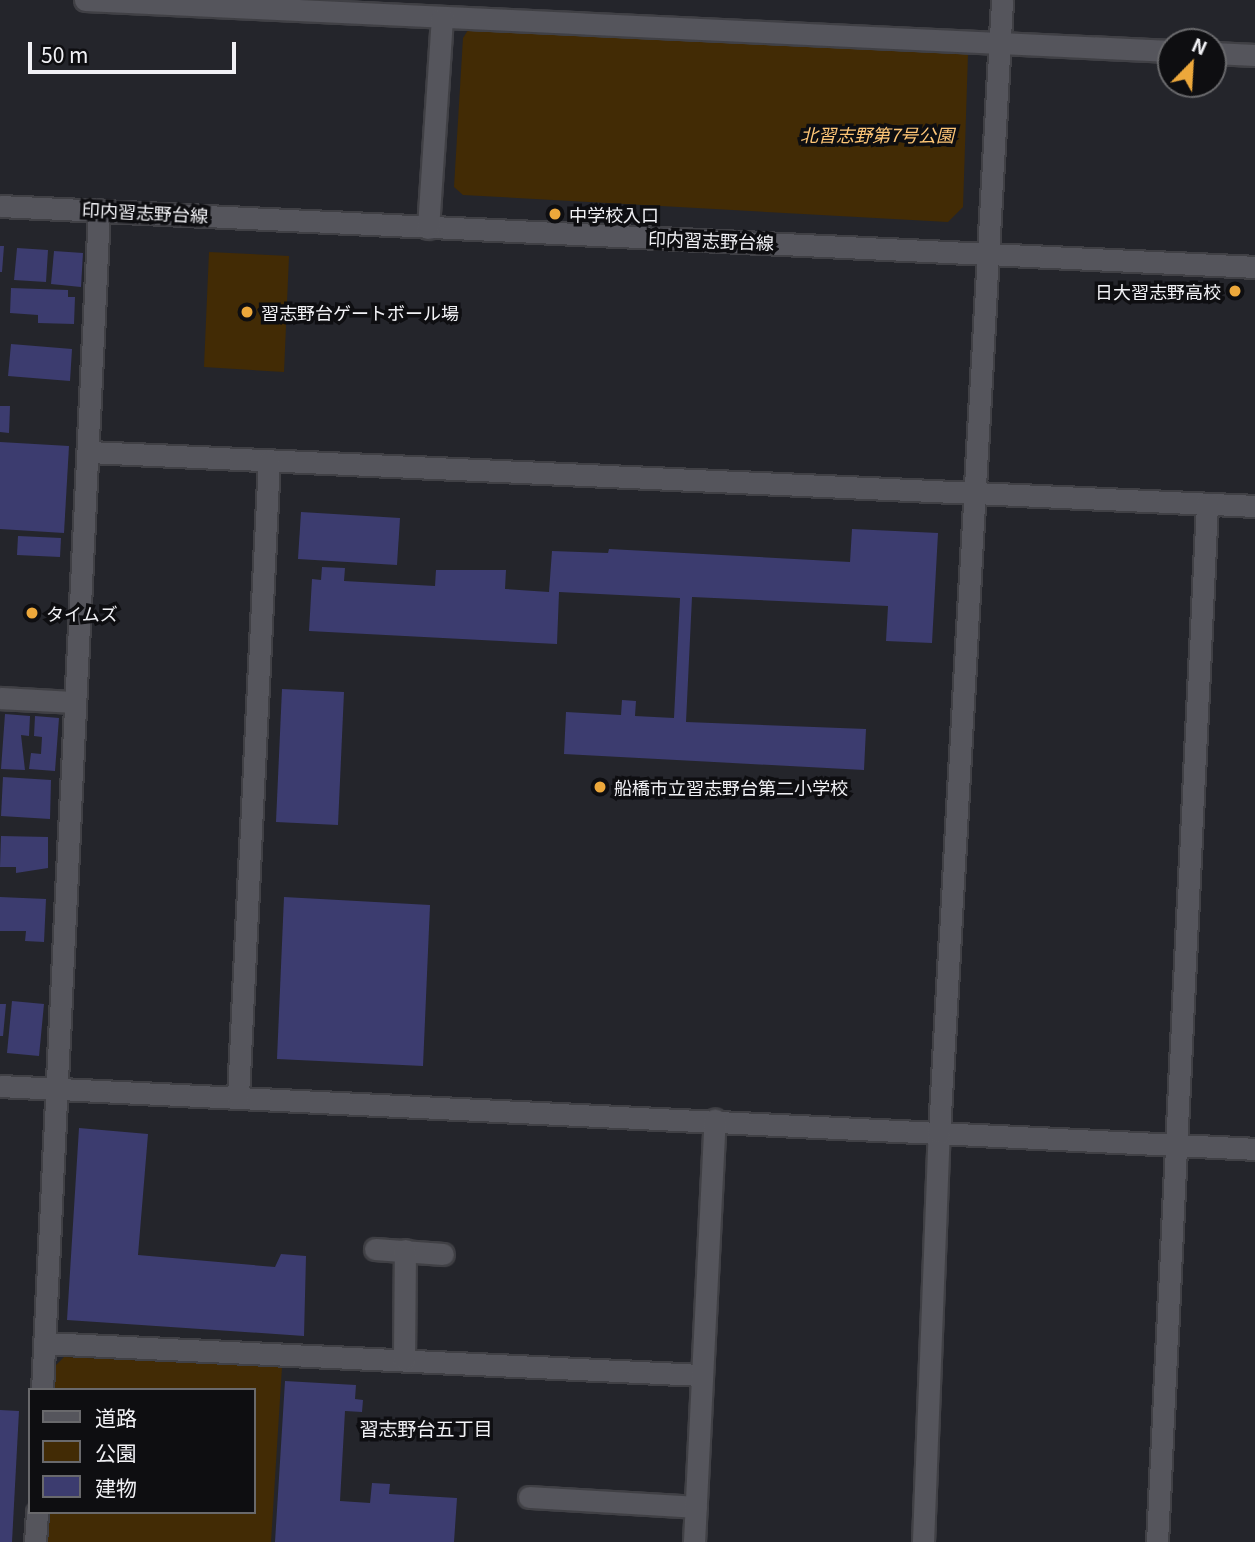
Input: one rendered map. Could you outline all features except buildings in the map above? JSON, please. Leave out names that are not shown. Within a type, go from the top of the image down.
[{"type":"street","points":[[85,0],[232,4],[442,18],[1157,50]]},
{"type":"street","points":[[923,1542],[939,1132],[975,495],[985,252],[1002,0]]},
{"type":"street","points":[[428,228],[442,18]]},
{"type":"street","points":[[1227,54],[1255,55]]},
{"type":"street","name":"印内習志野台線","points":[[0,206],[1255,267]]},
{"type":"street","points":[[42,1388],[59,1087],[99,210]]},
{"type":"street","points":[[89,452],[1255,506]]},
{"type":"street","points":[[238,1096],[269,461]]},
{"type":"street","points":[[1157,1542],[1207,505]]},
{"type":"street","points":[[0,698],[75,702]]},
{"type":"street","points":[[0,1086],[1255,1149]]},
{"type":"street","points":[[694,1542],[715,1120]]},
{"type":"street","points":[[375,1249],[443,1254]]},
{"type":"street","points":[[404,1359],[405,1250]]},
{"type":"street","points":[[44,1343],[701,1375]]},
{"type":"street","points":[[529,1496],[696,1507]]},
{"type":"street","points":[[35,1542],[37,1514]]},
{"type":"green space","name":"北習志野第7号公園","points":[[470,27],[968,54],[963,207],[948,222],[463,195],[454,187],[463,38]]},
{"type":"green space","name":"習志野台ゲートボール場","points":[[209,252],[289,256],[284,372],[204,367]]},
{"type":"green space","points":[[64,1357],[282,1367],[271,1542],[46,1542],[47,1514],[256,1514],[256,1388],[53,1388],[54,1367]]},
{"type":"place","name":"中学校入口","points":[[555,214]]},
{"type":"place","name":"日大習志野高校","points":[[1235,291]]},
{"type":"place","name":"習志野台ゲートボール場","points":[[247,312]]},
{"type":"place","name":"タイムズ","points":[[32,613]]},
{"type":"place","name":"船橋市立習志野台第二小学校","points":[[600,787]]},
{"type":"district","name":"習志野台五丁目","points":[[426,1428]]}]
